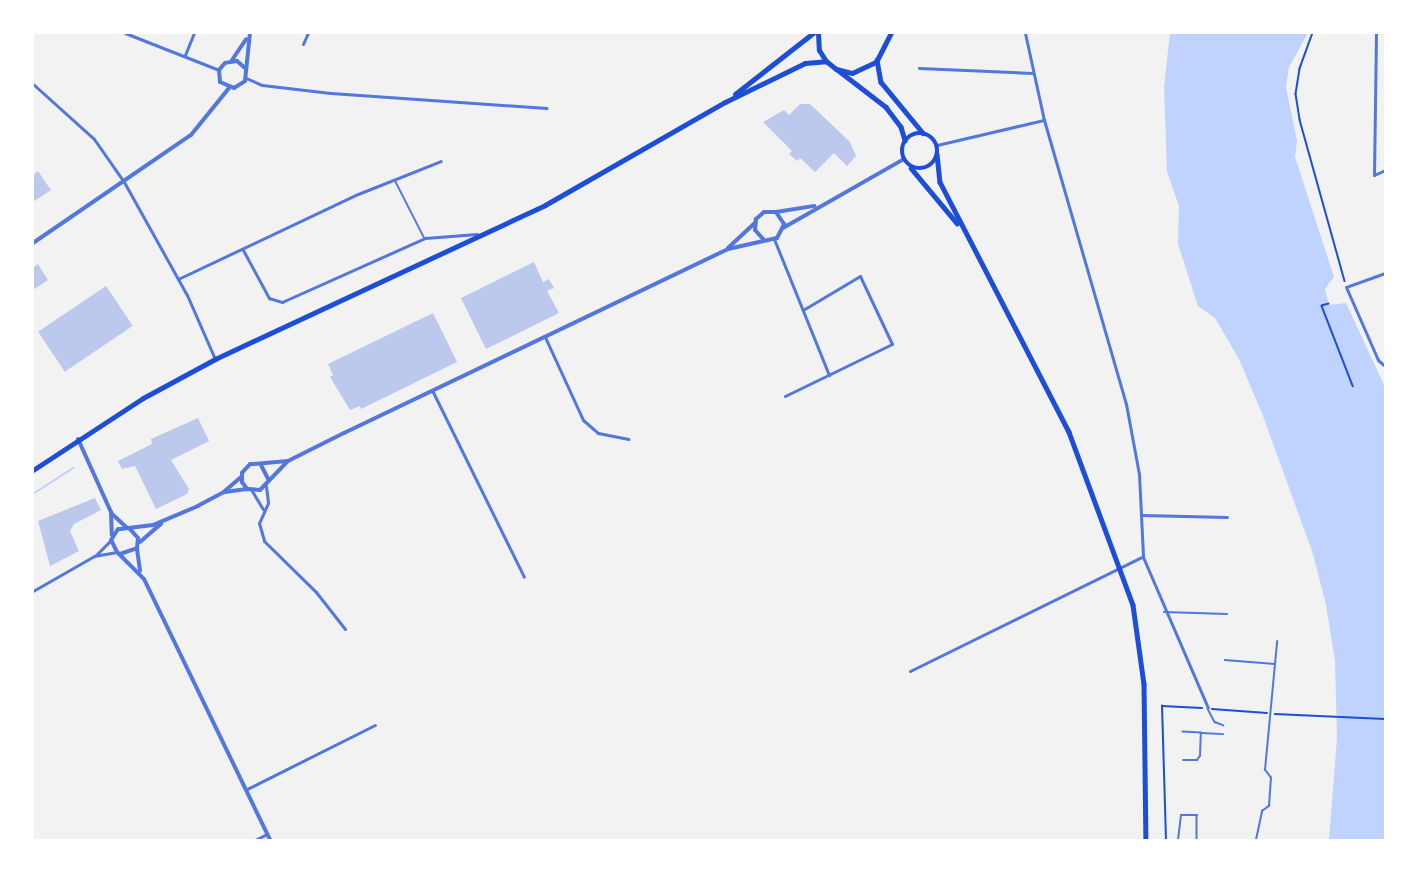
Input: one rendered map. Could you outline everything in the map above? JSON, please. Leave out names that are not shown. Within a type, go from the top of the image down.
[{"type":"highway","points":[[724,102],[813,33]]},
{"type":"highway","points":[[818,33],[819,50],[826,61],[836,69],[859,72],[879,57],[891,33]]},
{"type":"highway","points":[[879,57],[884,33]]},
{"type":"highway","points":[[33,470],[78,439],[215,359],[590,182],[724,102],[805,63],[826,61]]},
{"type":"main road","points":[[879,57],[881,82],[923,133],[937,145],[940,182],[1070,432],[1121,566],[1141,642],[1146,840]]},
{"type":"main road","points":[[836,69],[886,107],[901,127],[905,140],[905,161],[933,190],[966,235]]},
{"type":"main road","points":[[905,140],[923,133]]},
{"type":"main road","points":[[905,161],[916,169],[926,168],[937,154]]},
{"type":"street","points":[[125,33],[219,70]]},
{"type":"street","points":[[185,55],[194,33]]},
{"type":"street","points":[[303,44],[308,33]]},
{"type":"street","points":[[1025,33],[1044,120],[1126,404],[1139,474],[1143,557],[1164,612],[1208,708]]},
{"type":"street","points":[[1376,33],[1374,175],[1385,170]]},
{"type":"street","points":[[219,70],[231,60],[249,34]]},
{"type":"street","points":[[219,70],[220,82],[229,88],[238,87],[246,78],[249,34]]},
{"type":"street","points":[[231,60],[245,68]]},
{"type":"street","points":[[919,68],[1032,73]]},
{"type":"street","points":[[246,78],[262,86],[331,93],[546,108]]},
{"type":"street","points":[[33,84],[94,139],[124,182],[178,279],[215,359]]},
{"type":"street","points":[[33,243],[191,135],[229,88]]},
{"type":"street","points":[[937,145],[1044,120]]},
{"type":"street","points":[[178,279],[394,179],[441,161]]},
{"type":"street","points":[[774,239],[783,228],[818,205],[905,161]]},
{"type":"street","points":[[728,249],[755,223],[761,213],[818,205]]},
{"type":"street","points":[[776,212],[781,217],[783,228]]},
{"type":"street","points":[[755,223],[763,239]]},
{"type":"street","points":[[243,249],[269,298],[282,302],[424,238],[482,234]]},
{"type":"street","points":[[94,556],[118,553],[138,546],[165,522],[224,492],[241,477],[246,467],[288,461],[728,249],[763,239],[774,239]]},
{"type":"street","points":[[774,239],[829,375]]},
{"type":"street","points":[[1385,273],[1346,287],[1378,360],[1385,366]]},
{"type":"street","points":[[784,396],[892,344],[860,276],[803,310]]},
{"type":"street","points":[[544,336],[583,420],[598,433],[628,439]]},
{"type":"street","points":[[432,390],[524,577]]},
{"type":"street","points":[[78,439],[111,512],[136,533],[140,572],[270,840]]},
{"type":"street","points":[[224,492],[249,490],[267,483],[288,461]]},
{"type":"street","points":[[261,465],[267,472],[268,503],[263,511],[259,532],[264,541],[316,592],[345,629]]},
{"type":"street","points":[[241,477],[263,511]]},
{"type":"street","points":[[111,512],[112,538],[118,553],[140,572]]},
{"type":"street","points":[[1142,515],[1227,517]]},
{"type":"street","points":[[33,591],[94,556],[127,527],[165,522]]},
{"type":"street","points":[[910,671],[1143,557]]},
{"type":"street","points":[[247,789],[375,725]]},
{"type":"street","points":[[255,840],[267,834]]},
{"type":"lane","points":[[394,179],[424,238]]},
{"type":"lane","points":[[1164,612],[1227,614]]},
{"type":"lane","points":[[1256,840],[1263,811],[1269,806],[1271,778],[1265,770],[1277,642]]},
{"type":"lane","points":[[1225,660],[1275,664]]},
{"type":"lane","points":[[1208,708],[1215,722],[1223,725]]},
{"type":"lane","points":[[1183,732],[1223,734]]},
{"type":"lane","points":[[1183,760],[1197,760],[1200,756],[1201,733]]},
{"type":"lane","points":[[1178,840],[1181,815],[1198,817],[1197,840]]},
{"type":"path","points":[[1313,33],[1300,69],[1296,94],[1300,120],[1346,287]]},
{"type":"path","points":[[1329,304],[1322,306],[1353,386]]},
{"type":"path","points":[[1166,840],[1162,706],[1385,719]]},
{"type":"water","points":[[1170,33],[1308,33],[1289,67],[1286,87],[1297,141],[1295,157],[1334,277],[1325,289],[1329,305],[1346,303],[1385,387],[1385,840],[1329,840],[1337,738],[1335,661],[1326,605],[1313,554],[1263,416],[1239,359],[1215,318],[1198,306],[1178,244],[1179,206],[1167,172],[1164,87]]},
{"type":"building","points":[[800,104],[810,104],[850,142],[856,156],[847,166],[834,153],[815,172],[800,158],[797,161],[789,154],[792,151],[763,122],[784,110],[789,115]]},
{"type":"building","points":[[38,171],[51,190],[33,202],[33,175]]},
{"type":"building","points":[[534,262],[543,282],[549,279],[554,288],[547,291],[559,313],[486,349],[461,298]]},
{"type":"building","points":[[38,264],[48,280],[33,290],[33,268]]},
{"type":"building","points":[[106,286],[133,326],[65,372],[38,332]]},
{"type":"building","points":[[433,313],[457,362],[361,409],[360,406],[350,410],[330,377],[333,375],[328,364]]},
{"type":"building","points":[[198,418],[209,441],[171,460],[189,489],[187,494],[156,509],[135,466],[122,469],[118,461],[152,444],[151,439]]},
{"type":"building","points":[[95,498],[101,510],[74,524],[70,531],[79,551],[50,566],[38,521]]},
{"type":"waterway","points":[[33,494],[73,468]]}]
